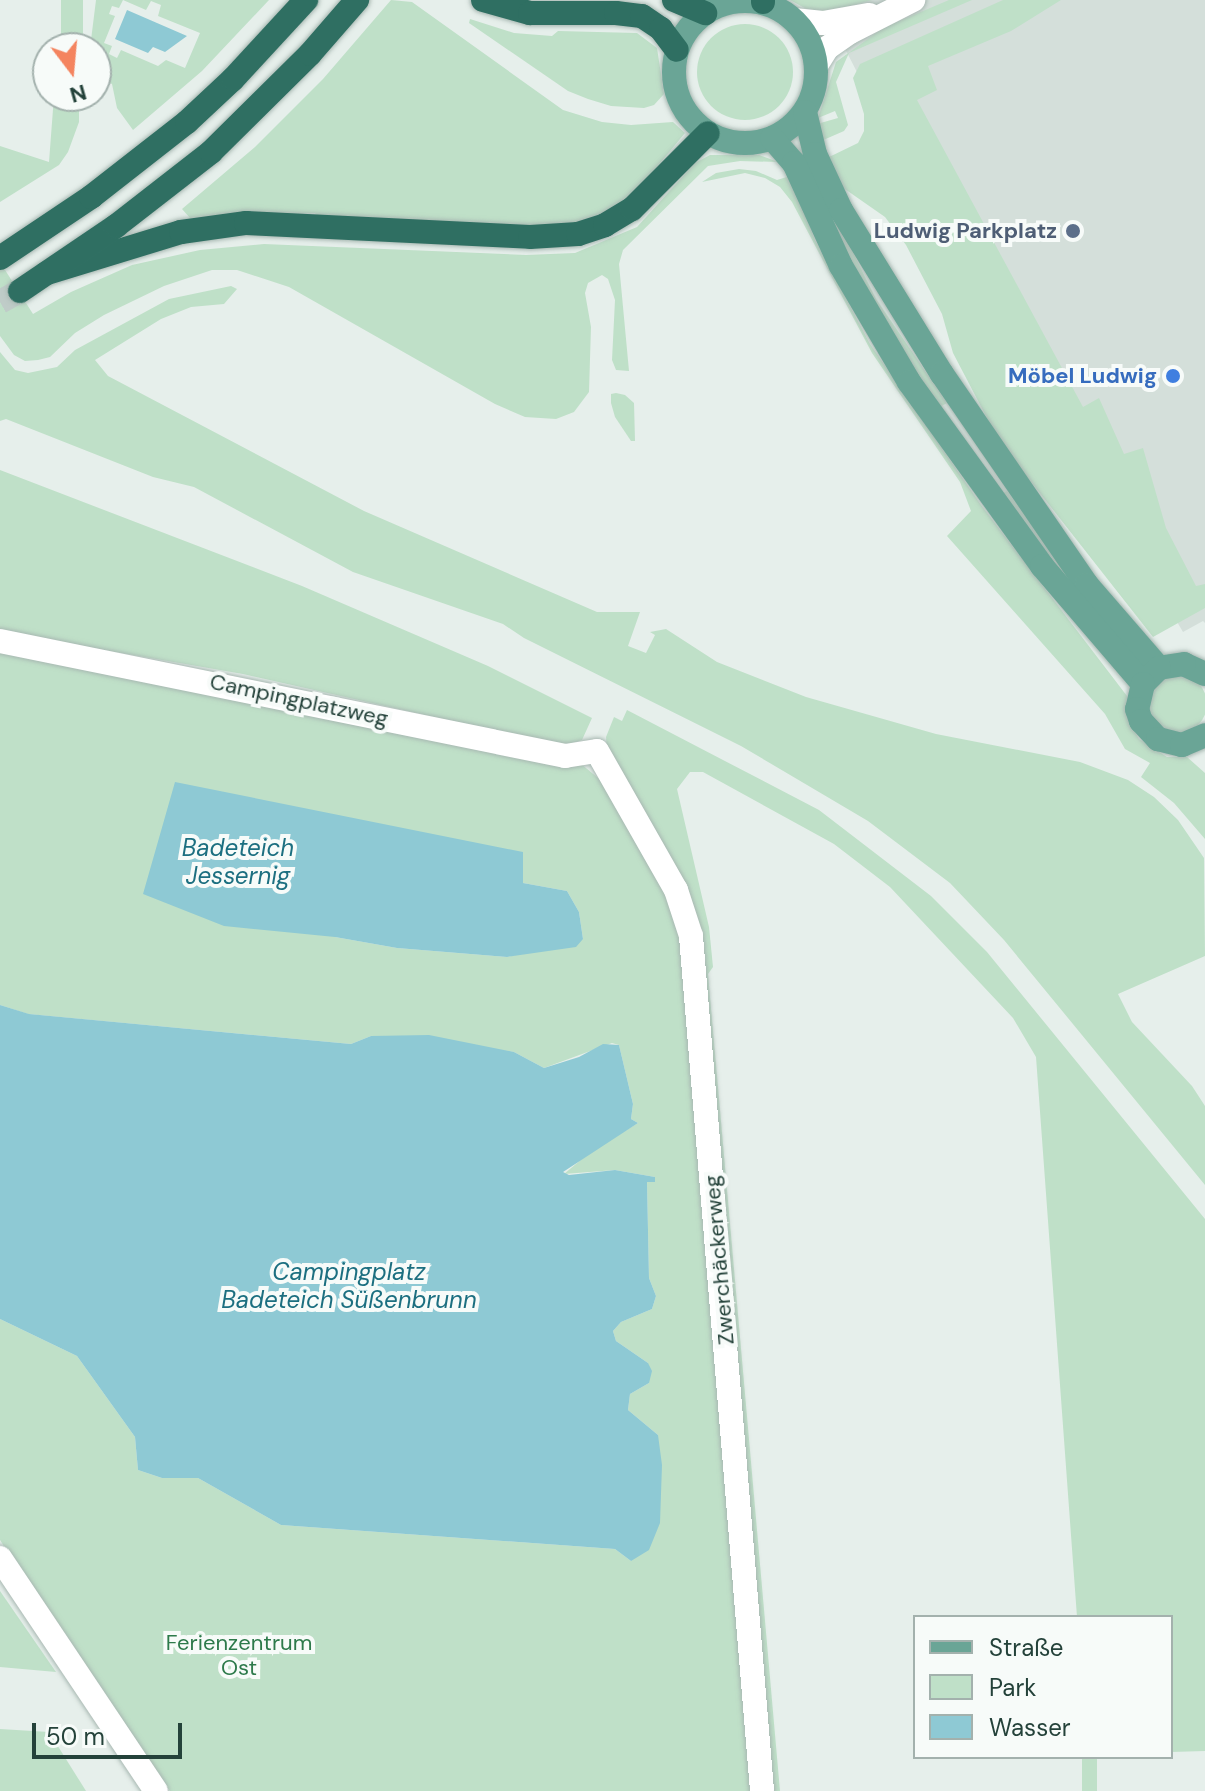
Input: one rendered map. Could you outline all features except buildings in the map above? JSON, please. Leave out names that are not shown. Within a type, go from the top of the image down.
[{"type":"highway","points":[[0,258],[91,197],[187,122],[233,79],[306,0]]},
{"type":"highway","points":[[20,291],[116,226],[211,152],[290,75],[357,0]]},
{"type":"highway","points":[[483,0],[530,13],[642,16],[661,29],[677,50]]},
{"type":"highway","points":[[674,0],[705,13]]},
{"type":"highway","points":[[47,273],[171,234],[246,223],[530,237],[578,234],[605,225],[632,209],[708,133]]},
{"type":"main road","points":[[763,1],[794,20],[811,43],[817,64],[815,89],[805,112],[791,127],[772,138],[739,142],[708,133],[692,120],[680,102],[674,67],[677,50],[688,29],[705,13],[723,3],[763,1]]},
{"type":"main road","points":[[805,112],[815,154],[841,210],[942,374],[1151,676]]},
{"type":"main road","points":[[772,138],[794,163],[841,266],[909,382],[1042,566],[1151,676]]},
{"type":"main road","points":[[1202,742],[1170,744],[1148,731],[1137,709],[1151,676],[1184,664],[1205,674]]},
{"type":"street","points":[[817,64],[827,48],[883,12],[913,0]]},
{"type":"street","points":[[794,20],[823,23],[883,12]]},
{"type":"street","name":"Campingplatzweg","points":[[0,641],[565,756],[597,751]]},
{"type":"street","name":"Zwerchäckerweg","points":[[597,751],[676,890],[691,936],[762,1791]]},
{"type":"street","points":[[0,1558],[156,1791]]},
{"type":"shaded area","points":[[820,0],[1205,0],[1205,623],[1203,621],[1183,632],[879,115]]},
{"type":"green space","points":[[61,0],[83,0],[83,32],[61,32]]},
{"type":"green space","points":[[96,0],[123,0],[119,8],[112,6],[109,14],[115,16],[108,32],[92,32]]},
{"type":"green space","points":[[123,0],[269,0],[202,71],[133,130],[117,108],[112,84],[112,56],[117,58],[121,50],[158,66],[166,60],[185,68],[200,33],[158,16],[161,5],[151,1],[146,10]]},
{"type":"green space","points":[[391,0],[412,2],[563,110],[602,122],[631,125],[673,122],[685,133],[631,198],[614,210],[572,227],[318,217],[315,213],[190,218],[182,209],[255,147],[323,79]]},
{"type":"green space","points":[[790,0],[872,0],[827,12],[812,12]]},
{"type":"green space","points":[[949,0],[972,0],[849,53],[836,82],[848,125],[844,131],[821,141],[817,124],[838,118],[835,111],[818,118],[836,62],[883,28]]},
{"type":"green space","points":[[1003,0],[1061,0],[1011,31],[928,66],[937,90],[917,100],[1083,407],[1099,398],[1124,454],[1143,448],[1166,528],[1196,586],[1205,584],[1205,608],[1153,637],[999,441],[953,353],[942,314],[906,245],[885,217],[842,187],[827,158],[858,143],[864,131],[864,114],[853,78],[860,64]]},
{"type":"green space","points":[[470,19],[514,33],[552,36],[558,31],[637,33],[657,48],[664,94],[654,105],[644,108],[611,106],[588,99],[568,91],[469,23]]},
{"type":"green space","points":[[745,24],[763,27],[779,38],[790,54],[793,72],[790,90],[779,106],[763,117],[745,120],[727,117],[711,106],[700,90],[697,72],[700,54],[711,38],[727,27]]},
{"type":"green space","points":[[53,112],[79,112],[79,122],[68,152],[59,165],[0,202],[0,146],[49,162]]},
{"type":"green space","points":[[710,155],[759,155],[778,162],[740,161],[708,166],[623,250],[619,264],[629,371],[616,370],[612,360],[615,300],[608,279],[602,275],[588,283],[585,293],[591,327],[589,392],[574,412],[556,419],[525,417],[495,404],[289,287],[237,270],[212,270],[164,286],[75,333],[50,357],[25,361],[14,355],[0,336],[0,262],[33,314],[71,292],[132,265],[200,250],[264,244],[526,255],[575,253],[637,227],[695,163]]},
{"type":"green space","points":[[810,166],[876,299],[947,403],[938,408],[855,273]]},
{"type":"green space","points":[[739,169],[756,171],[777,180],[790,176],[815,240],[870,344],[981,505],[1127,696],[1128,720],[1139,739],[1167,757],[1187,757],[1205,773],[1205,839],[1174,803],[1141,777],[1150,763],[1125,749],[1105,714],[947,536],[971,511],[960,482],[872,353],[792,202],[780,187],[765,178],[745,173],[702,182],[716,173]]},
{"type":"green space","points":[[231,286],[237,289],[224,304],[191,307],[161,319],[95,360],[108,376],[364,511],[597,612],[640,612],[628,646],[646,653],[655,635],[650,632],[666,629],[717,662],[806,697],[936,734],[1080,762],[1128,780],[1154,797],[1178,820],[1204,858],[1205,956],[1118,994],[1132,1022],[1192,1086],[1205,1106],[1205,1185],[1004,940],[950,883],[868,821],[741,746],[524,638],[503,624],[353,572],[194,487],[153,477],[6,419],[0,421],[0,352],[15,370],[28,373],[57,367],[75,350],[169,299]]},
{"type":"green space","points":[[611,394],[625,395],[634,403],[635,441],[631,441],[615,417]]},
{"type":"green space","points":[[0,470],[302,586],[488,666],[592,718],[582,740],[564,746],[243,674],[0,632]]},
{"type":"green space","points":[[1007,491],[1055,556],[1104,625],[1001,494]]},
{"type":"green space","name":"Ferienzentrum Ost","points":[[0,652],[580,763],[610,788],[671,899],[683,941],[751,1791],[170,1791],[131,1740],[0,1540],[0,1319],[77,1356],[135,1437],[138,1470],[162,1478],[198,1478],[281,1525],[615,1549],[631,1561],[658,1435],[628,1410],[630,1394],[649,1383],[648,1363],[616,1341],[613,1331],[621,1322],[652,1309],[656,1296],[649,1278],[647,1182],[655,1182],[655,1177],[615,1170],[564,1174],[589,1153],[638,1123],[631,1119],[633,1104],[619,1045],[612,1043],[544,1068],[514,1052],[371,1036],[351,1044],[28,1014],[0,1005]],"holes":[[[523,852],[523,883],[567,891],[579,912],[583,939],[507,957],[397,948],[335,937]]]},
{"type":"green space","points":[[1167,677],[1189,677],[1205,693],[1205,715],[1189,731],[1167,731],[1151,715],[1151,693]]},
{"type":"green space","points":[[627,710],[819,810],[931,896],[987,952],[1205,1219],[1205,1751],[1173,1752],[1173,1615],[1077,1615],[1036,1057],[1013,1018],[890,887],[834,844],[703,772],[690,772],[677,789],[709,927],[713,967],[708,974],[780,1791],[771,1791],[701,941],[607,751],[606,737],[614,717],[622,721]]},
{"type":"green space","points":[[0,1591],[56,1672],[0,1667]]},
{"type":"green space","points":[[0,1729],[49,1732],[86,1791],[0,1791]]},
{"type":"green space","points":[[1082,1759],[1097,1759],[1097,1791],[1082,1791]]},
{"type":"water","points":[[127,10],[187,36],[165,52],[153,47],[148,53],[115,39]]},
{"type":"water","name":"Badeteich Jessernig","points":[[175,782],[523,852],[523,883],[567,891],[579,912],[583,939],[576,947],[507,957],[397,948],[335,937],[224,926],[143,894]]},
{"type":"water","name":"Campingplatz Badeteich Süßenbrunn","points":[[0,1005],[29,1014],[351,1044],[371,1036],[429,1035],[514,1052],[544,1068],[579,1057],[603,1044],[619,1045],[633,1104],[631,1119],[638,1123],[563,1172],[569,1175],[615,1170],[655,1177],[655,1182],[647,1182],[649,1278],[656,1296],[652,1309],[621,1322],[613,1331],[616,1341],[648,1363],[652,1371],[649,1383],[630,1394],[628,1410],[658,1435],[662,1465],[660,1523],[649,1550],[631,1561],[615,1549],[281,1525],[198,1478],[162,1478],[138,1470],[135,1437],[77,1356],[0,1319]]},
{"type":"tunnel","points":[[0,302],[20,291]]},
{"type":"place","name":"Ludwig Parkplatz","points":[[1073,231]]},
{"type":"place","name":"Möbel Ludwig","points":[[1173,376]]}]
